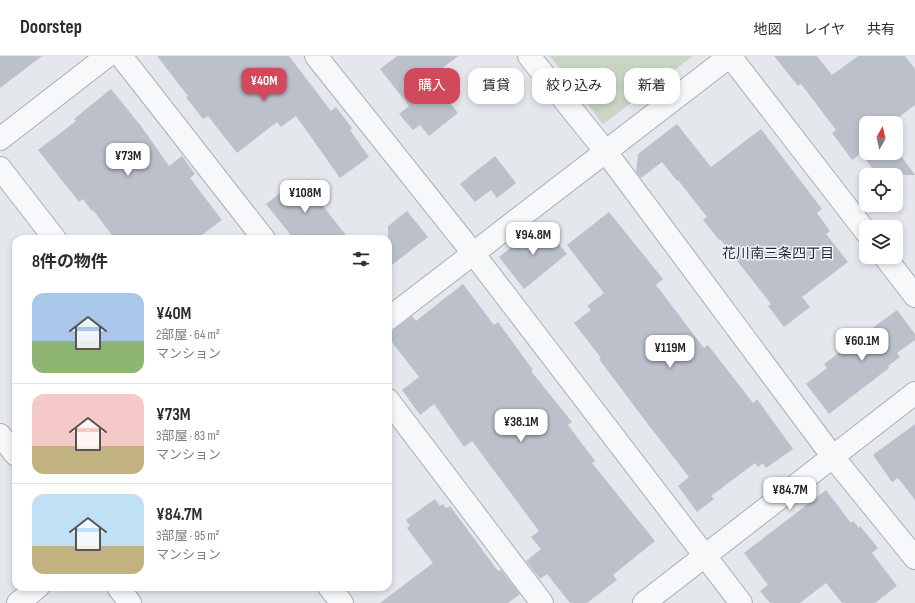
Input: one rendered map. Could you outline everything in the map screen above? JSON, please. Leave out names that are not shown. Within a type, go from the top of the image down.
[{"type":"street","points":[[0,139],[107,56]]},
{"type":"street","points":[[121,56],[261,235]]},
{"type":"street","points":[[316,56],[473,253],[741,603]]},
{"type":"street","points":[[529,56],[606,152],[833,457],[915,558]]},
{"type":"street","points":[[392,316],[730,56],[859,223]]},
{"type":"street","points":[[0,168],[52,235]]},
{"type":"street","points":[[890,264],[915,296]]},
{"type":"street","points":[[644,603],[915,393]]},
{"type":"street","points":[[392,405],[542,603]]},
{"type":"street","points":[[0,435],[12,450]]},
{"type":"street","points":[[18,603],[33,591]]},
{"type":"street","points":[[121,591],[130,603]]},
{"type":"street","points":[[332,591],[342,603]]},
{"type":"green space","points":[[550,56],[693,56],[677,68],[624,68],[624,104],[629,104],[603,124],[587,104],[616,104],[616,68],[559,68]]},
{"type":"building","points":[[0,56],[42,56],[0,88]]},
{"type":"building","points":[[157,56],[289,56],[331,111],[336,107],[352,128],[350,130],[369,157],[340,178],[296,116],[281,127],[277,122],[237,153],[208,116],[203,119],[186,97],[188,96]]},
{"type":"building","points":[[397,56],[458,56],[443,68],[404,68],[404,100],[380,69]]},
{"type":"building","points":[[774,56],[817,56],[832,75],[858,56],[905,56],[915,69],[915,105],[900,116],[859,116],[859,155],[852,160],[832,133],[836,130],[801,84],[798,86]]},
{"type":"building","points":[[111,89],[141,126],[169,166],[182,156],[195,174],[190,178],[222,220],[201,235],[112,235],[83,199],[79,202],[38,150],[76,121],[74,119]]},
{"type":"building","points":[[407,104],[451,104],[458,113],[429,136],[420,125],[413,130],[399,114],[409,106]]},
{"type":"building","points":[[677,124],[711,167],[761,129],[822,209],[817,213],[830,231],[826,234],[848,262],[802,297],[810,307],[784,327],[768,306],[771,304],[720,239],[719,240],[703,220],[707,217],[662,162],[641,178],[636,172],[638,154]]},
{"type":"building","points":[[495,156],[516,183],[497,198],[491,190],[475,202],[460,184]]},
{"type":"building","points":[[903,159],[915,175],[903,175],[903,168],[872,168],[866,160],[903,160]]},
{"type":"building","points":[[308,179],[326,202],[322,205],[346,235],[291,235],[266,204],[292,184],[296,188]]},
{"type":"building","points":[[407,211],[428,237],[392,265],[392,235],[388,235],[388,226]]},
{"type":"building","points":[[609,212],[663,279],[656,285],[704,348],[708,345],[753,403],[757,399],[793,449],[766,468],[763,463],[758,467],[755,463],[711,496],[714,499],[697,512],[678,486],[689,477],[599,359],[601,358],[574,323],[591,310],[587,306],[604,293],[567,245]]},
{"type":"building","points":[[542,223],[567,254],[524,289],[499,257]]},
{"type":"building","points":[[463,284],[494,325],[498,322],[533,370],[531,371],[572,422],[568,425],[595,461],[592,463],[655,541],[613,575],[617,580],[587,603],[570,603],[547,574],[540,579],[526,561],[541,549],[531,537],[539,531],[472,441],[464,447],[434,404],[420,415],[402,390],[419,377],[392,342],[392,331],[412,316],[416,321]]},
{"type":"building","points":[[897,310],[915,334],[915,340],[897,353],[900,357],[888,366],[889,368],[829,414],[806,384],[827,368],[824,364]]},
{"type":"building","points":[[915,424],[915,500],[898,478],[892,482],[873,455]]},
{"type":"building","points":[[826,490],[851,523],[853,521],[859,528],[860,526],[878,548],[872,553],[897,586],[875,603],[842,603],[826,583],[800,603],[770,603],[760,591],[768,585],[744,553]]},
{"type":"building","points":[[435,499],[440,506],[443,504],[446,508],[450,506],[498,571],[501,570],[520,594],[508,603],[380,603],[433,563],[407,528],[410,526],[406,520]]},
{"type":"district","name":"花川南三条四丁目","points":[[778,253]]}]
